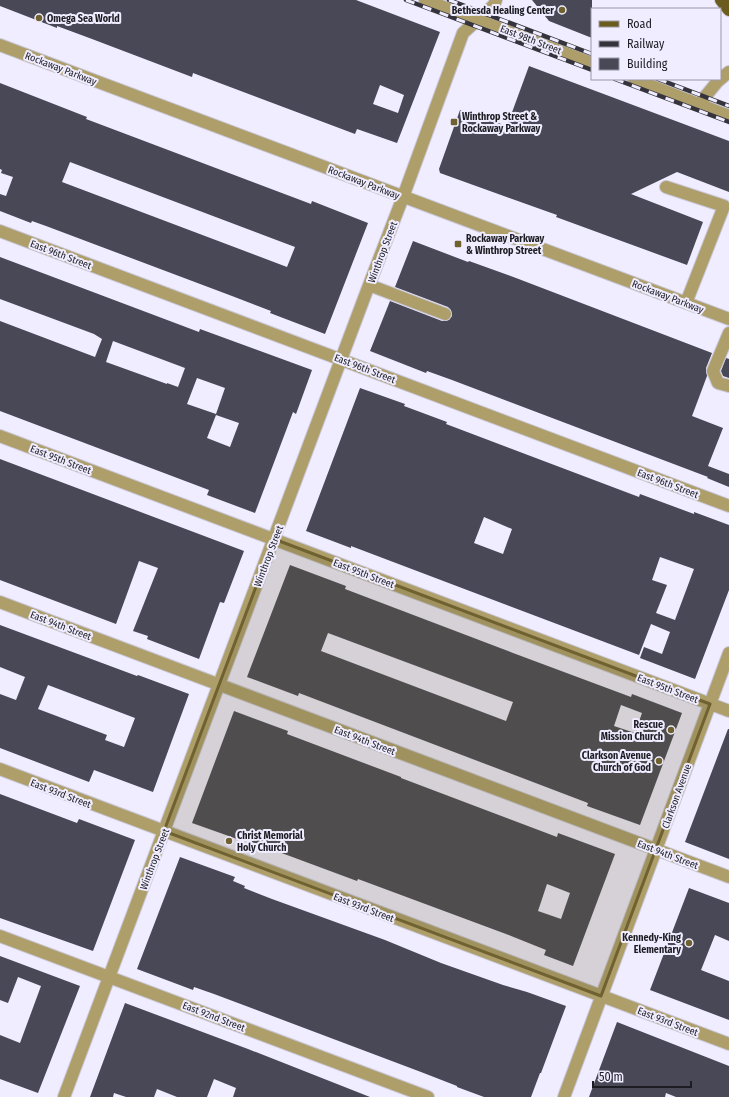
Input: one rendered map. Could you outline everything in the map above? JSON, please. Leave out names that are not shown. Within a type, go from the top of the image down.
[{"type":"main road","points":[[721,0],[729,10]]},
{"type":"street","name":"East 98th Street","points":[[424,0],[591,63]]},
{"type":"street","name":"Winthrop Street","points":[[64,1097],[342,360],[463,33],[494,5],[496,0]]},
{"type":"street","name":"Rockaway Parkway","points":[[0,45],[729,319]]},
{"type":"street","points":[[721,79],[729,72]]},
{"type":"street","points":[[637,80],[729,116]]},
{"type":"street","points":[[699,104],[719,80]]},
{"type":"street","points":[[666,187],[724,206],[686,303]]},
{"type":"street","name":"East 96th Street","points":[[0,231],[729,506]]},
{"type":"street","points":[[369,285],[445,314]]},
{"type":"street","points":[[729,333],[713,371],[718,382],[729,386]]},
{"type":"street","name":"East 95th Street","points":[[0,436],[729,711]]},
{"type":"street","name":"East 94th Street","points":[[0,602],[729,877]]},
{"type":"street","name":"Clarkson Avenue","points":[[564,1097],[729,653]]},
{"type":"street","name":"East 93rd Street","points":[[0,769],[729,1044]]},
{"type":"street","name":"East 92nd Street","points":[[0,936],[428,1097]]},
{"type":"highlighted area","points":[[274,539],[710,704],[601,996],[164,831]]},
{"type":"building","points":[[0,0],[356,0],[440,32],[397,143],[357,129],[355,134],[193,73],[192,77],[0,6]],"holes":[[[380,85],[404,95],[398,113],[373,104]]]},
{"type":"building","name":"Bethesda Healing Center","points":[[532,0],[592,0],[591,38],[549,21]]},
{"type":"building","points":[[529,66],[729,141],[729,192],[677,172],[631,194],[703,222],[687,265],[556,217],[557,215],[440,173],[439,169],[460,110],[507,126]]},
{"type":"building","points":[[0,83],[87,117],[86,119],[311,204],[312,201],[368,223],[325,334],[270,313],[271,311],[232,296],[46,226],[32,221],[31,223],[0,211],[0,194],[6,196],[13,177],[1,173],[2,170],[0,169]],"holes":[[[70,162],[295,247],[287,267],[62,182]]]},
{"type":"building","points":[[413,241],[516,278],[712,353],[706,368],[707,376],[692,416],[723,428],[708,466],[729,474],[729,487],[707,478],[708,477],[452,380],[427,371],[426,373],[370,351],[390,301],[442,321],[449,320],[452,316],[451,310],[448,307],[395,287]]},
{"type":"building","points":[[0,257],[199,332],[200,329],[312,370],[296,414],[293,412],[255,513],[207,495],[209,490],[0,411],[0,321],[95,357],[102,339],[94,334],[0,299]],"holes":[[[113,341],[185,368],[178,387],[106,362]],[[197,378],[225,388],[216,414],[187,404]],[[216,415],[239,423],[230,447],[207,438]]]},
{"type":"building","points":[[726,358],[729,359],[729,378],[723,376],[721,371]]},
{"type":"building","points":[[360,388],[405,404],[404,406],[447,422],[446,424],[639,497],[640,494],[729,525],[729,590],[695,679],[640,658],[644,647],[662,654],[670,632],[651,624],[639,655],[351,546],[351,548],[306,531]],"holes":[[[484,517],[512,529],[503,554],[474,543]],[[660,557],[694,569],[675,620],[656,613],[667,585],[652,580]]]},
{"type":"building","points":[[0,459],[244,551],[224,603],[220,602],[199,659],[147,639],[148,636],[133,631],[158,568],[139,561],[116,624],[0,580]]},
{"type":"building","points":[[290,565],[346,586],[345,589],[513,653],[631,697],[632,694],[682,713],[640,825],[587,806],[588,803],[299,693],[298,696],[247,677]],"holes":[[[328,633],[513,702],[506,721],[321,651]],[[621,705],[642,713],[635,733],[614,726]]]},
{"type":"building","points":[[0,625],[189,694],[153,792],[94,770],[89,782],[0,748],[0,694],[16,700],[25,677],[0,667]],"holes":[[[48,685],[135,718],[124,747],[105,740],[107,735],[38,709]]]},
{"type":"building","points":[[234,711],[288,731],[287,734],[557,837],[558,833],[615,854],[573,966],[544,955],[546,950],[506,934],[358,879],[357,881],[241,838],[240,840],[192,823]],"holes":[[[547,884],[570,893],[561,919],[538,911]]]},
{"type":"building","points":[[729,729],[729,859],[685,842]]},
{"type":"building","points":[[0,794],[77,823],[79,819],[135,840],[93,951],[0,918]]},
{"type":"building","points":[[180,857],[235,877],[233,881],[245,886],[244,888],[272,899],[385,940],[441,963],[566,1006],[531,1097],[484,1097],[214,994],[194,987],[193,990],[137,969]]},
{"type":"building","name":"Kennedy-King Elementary","points":[[689,888],[729,903],[729,941],[715,935],[701,970],[729,981],[729,1020],[650,990]]},
{"type":"building","points":[[0,956],[80,986],[38,1093],[0,1079],[0,1035],[20,1043],[41,986],[18,977],[8,1003],[0,1000]]},
{"type":"building","points":[[125,1003],[370,1097],[233,1097],[236,1088],[214,1079],[207,1097],[177,1097],[157,1089],[154,1097],[126,1097],[114,1093],[113,1097],[90,1097]]},
{"type":"building","points":[[617,1022],[729,1066],[729,1097],[676,1097],[666,1093],[665,1097],[589,1097]]},
{"type":"railway","points":[[406,0],[591,70]]},
{"type":"railway","points":[[449,0],[591,54]]},
{"type":"railway","points":[[618,80],[729,122]]},
{"type":"railway","points":[[661,80],[729,106]]},
{"type":"place","name":"Bethesda Healing Center","points":[[562,10]]},
{"type":"place","name":"Omega Sea World","points":[[39,18]]},
{"type":"place","name":"Winthrop Street & Rockaway Parkway","points":[[454,122]]},
{"type":"place","name":"Rockaway Parkway & Winthrop Street","points":[[458,244]]},
{"type":"place","name":"Rescue Mission Church","points":[[671,730]]},
{"type":"place","name":"Clarkson Avenue Church of God","points":[[659,761]]},
{"type":"place","name":"Christ Memorial Holy Church","points":[[229,841]]},
{"type":"place","name":"Kennedy-King Elementary","points":[[689,943]]}]
